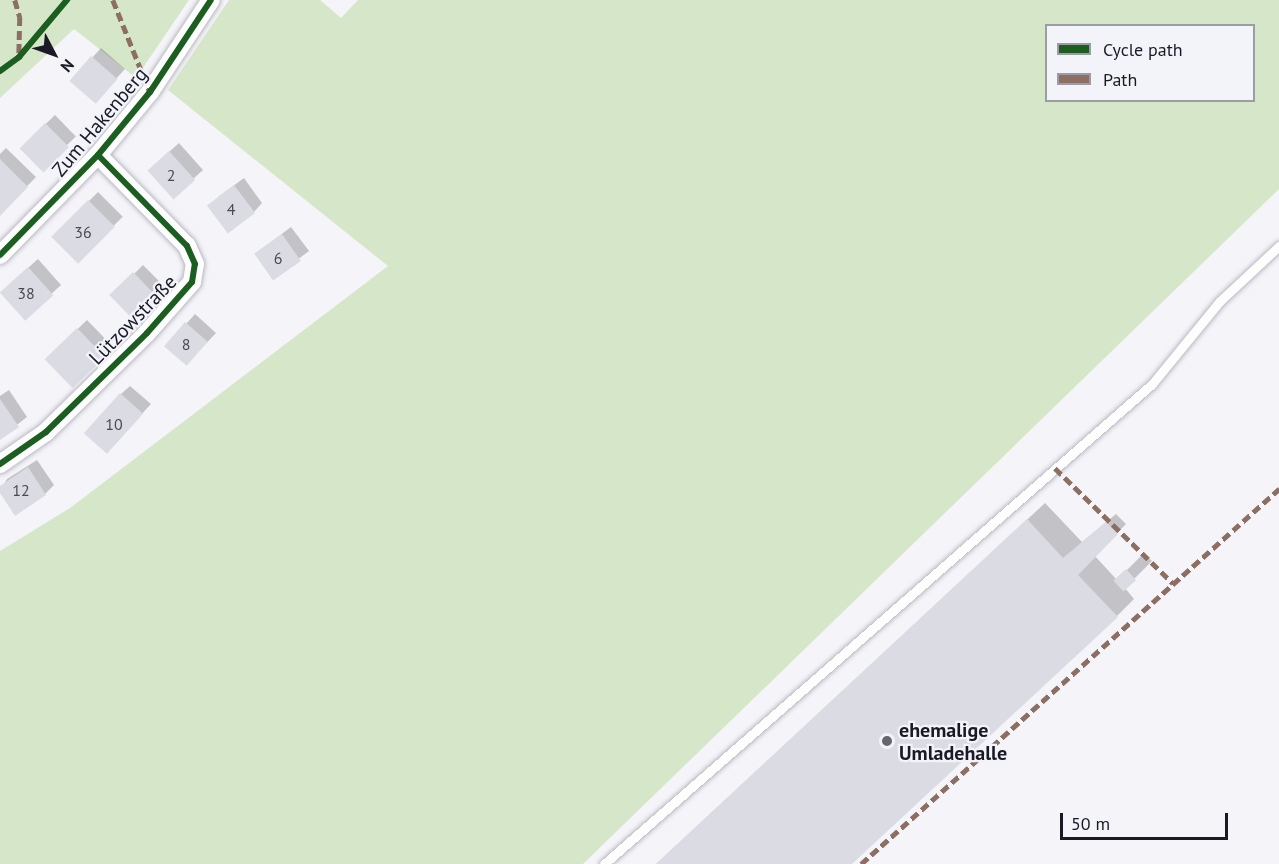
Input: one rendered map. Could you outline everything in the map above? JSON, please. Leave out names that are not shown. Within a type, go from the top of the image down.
[{"type":"street","name":"Zum Hakenberg","points":[[0,255],[98,155],[150,92],[211,0]]},
{"type":"street","name":"Lützowstraße","points":[[0,464],[68,412],[155,325],[192,282],[195,264],[187,246],[98,155]]},
{"type":"lane","points":[[604,864],[1152,384],[1220,301],[1279,246]]},
{"type":"green space","points":[[0,0],[189,0],[136,78],[74,29],[0,98]]},
{"type":"green space","points":[[229,0],[320,0],[341,18],[358,0],[1279,0],[1279,189],[583,864],[0,864],[0,551],[70,508],[388,266],[168,90]]},
{"type":"building","points":[[91,56],[117,79],[96,104],[69,81]]},
{"type":"building","points":[[45,123],[69,147],[44,172],[20,148]]},
{"type":"building","points":[[169,151],[195,180],[174,199],[147,170]]},
{"type":"building","points":[[0,159],[28,187],[0,216]]},
{"type":"building","points":[[234,185],[255,213],[228,233],[207,205]]},
{"type":"building","points":[[88,200],[115,227],[78,264],[51,237]]},
{"type":"building","points":[[282,234],[301,261],[273,281],[254,254]]},
{"type":"building","points":[[28,267],[53,295],[25,321],[0,292]]},
{"type":"building","points":[[133,272],[157,297],[134,320],[109,295]]},
{"type":"building","points":[[185,322],[208,342],[187,366],[164,346]]},
{"type":"building","points":[[77,328],[105,357],[72,388],[45,359]]},
{"type":"building","points":[[120,393],[143,414],[107,454],[84,433]]},
{"type":"building","points":[[0,399],[19,427],[0,440]]},
{"type":"building","points":[[28,467],[46,495],[15,516],[0,493],[0,486]]},
{"type":"building","name":"ehemalige Umladehalle","points":[[1027,519],[1063,558],[1106,522],[1118,534],[1078,575],[1118,617],[852,864],[656,864]]},
{"type":"building","points":[[1126,569],[1136,580],[1123,592],[1113,580]]},
{"type":"marked path","points":[[15,0],[20,17],[19,57]]},
{"type":"marked path","points":[[113,0],[150,92]]},
{"type":"marked path","points":[[1055,468],[1173,583]]},
{"type":"marked path","points":[[861,864],[1279,489]]},
{"type":"cycle path","points":[[0,71],[19,57],[67,0]]},
{"type":"cycle path","points":[[0,255],[98,155],[150,92],[211,0]]},
{"type":"cycle path","points":[[0,464],[46,432],[147,333],[192,282],[195,264],[187,246],[98,155]]},
{"type":"place","name":"ehemalige Umladehalle","points":[[887,741]]}]
